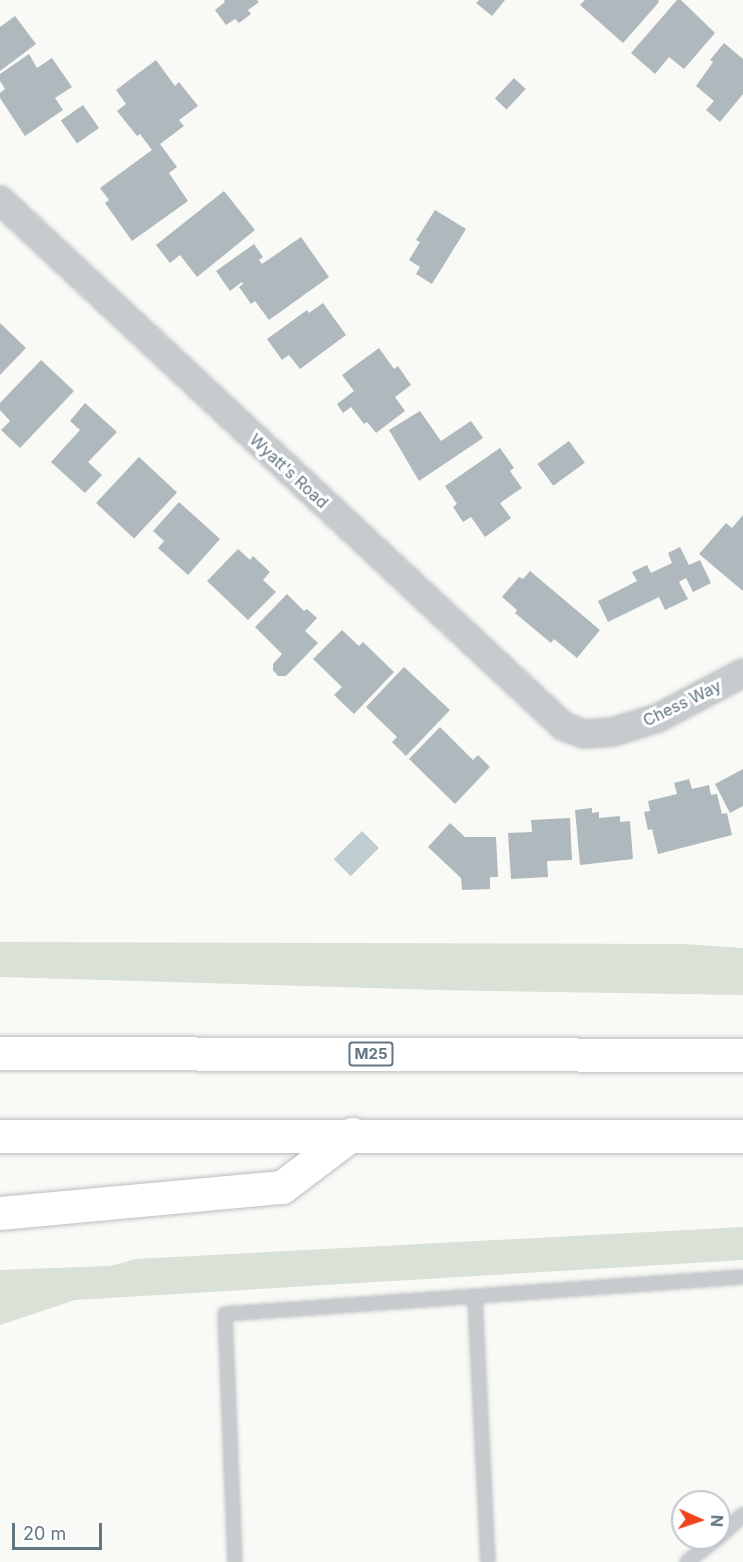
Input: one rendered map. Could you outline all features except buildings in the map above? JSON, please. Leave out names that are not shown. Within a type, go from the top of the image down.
[{"type":"highway","name":"M25","points":[[0,1053],[743,1054]]},
{"type":"highway","points":[[0,1213],[282,1187],[352,1134]]},
{"type":"highway","points":[[0,1136],[352,1134],[743,1136]]},
{"type":"street","name":"Wyatt's Road","points":[[0,200],[549,716],[563,726],[584,734]]},
{"type":"street","name":"Chess Way","points":[[584,734],[614,732],[658,718],[743,674]]},
{"type":"lane","points":[[235,1562],[225,1314],[743,1277]]},
{"type":"lane","points":[[475,1297],[488,1562]]},
{"type":"lane","points":[[731,1526],[743,1515]]},
{"type":"lane","points":[[687,1562],[702,1550]]},
{"type":"shaded area","points":[[362,831],[379,848],[351,876],[334,859]]},
{"type":"shaded area","points":[[0,942],[683,944],[743,948],[743,995],[439,990],[0,977]]},
{"type":"shaded area","points":[[743,1227],[743,1260],[75,1300],[0,1325],[0,1270],[110,1266],[136,1259]]}]
